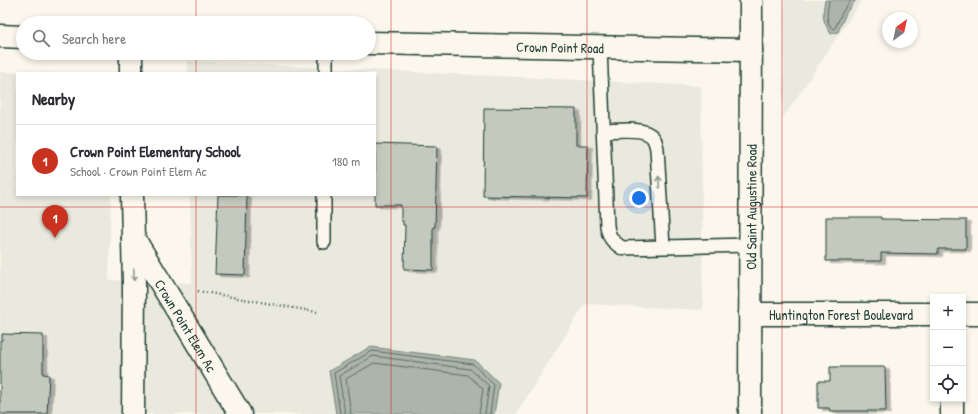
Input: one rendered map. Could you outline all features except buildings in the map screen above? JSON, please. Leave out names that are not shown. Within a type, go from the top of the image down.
[{"type":"street","name":"Old Saint Augustine Road","points":[[750,414],[751,0]]},
{"type":"street","points":[[0,36],[16,37]]},
{"type":"street","name":"Crown Point Road","points":[[376,43],[751,50]]},
{"type":"street","points":[[131,60],[131,72]]},
{"type":"street","name":"Crown Point Elem Ac","points":[[132,196],[134,285],[133,414]]},
{"type":"street","name":"Crown Point Elem Ac","points":[[132,236],[240,414]]},
{"type":"street","name":"Huntington Forest Boulevard","points":[[750,314],[930,314]]},
{"type":"street","points":[[966,314],[978,314]]},
{"type":"street","points":[[952,402],[952,414]]},
{"type":"lane","points":[[600,47],[608,236],[622,248],[750,245]]},
{"type":"lane","points":[[326,60],[326,72]]},
{"type":"lane","points":[[603,131],[640,130],[650,134],[654,139],[657,149],[663,247]]},
{"type":"lane","points":[[324,196],[324,242]]},
{"type":"path","points":[[198,291],[317,312]]},
{"type":"shaded area","points":[[784,0],[862,0],[783,118]]},
{"type":"shaded area","points":[[188,61],[701,86],[703,310],[585,304],[516,414],[0,414],[0,72],[16,72],[16,196],[111,196],[109,280],[192,283],[190,196],[376,196],[376,72],[188,72]]},
{"type":"water","points":[[825,0],[856,0],[846,13],[838,32],[831,34],[824,21],[823,10]]},
{"type":"water","points":[[370,347],[475,360],[499,383],[494,414],[336,414],[329,371]]},
{"type":"place","name":"Crown Point Elementary School","points":[[55,238]]}]
